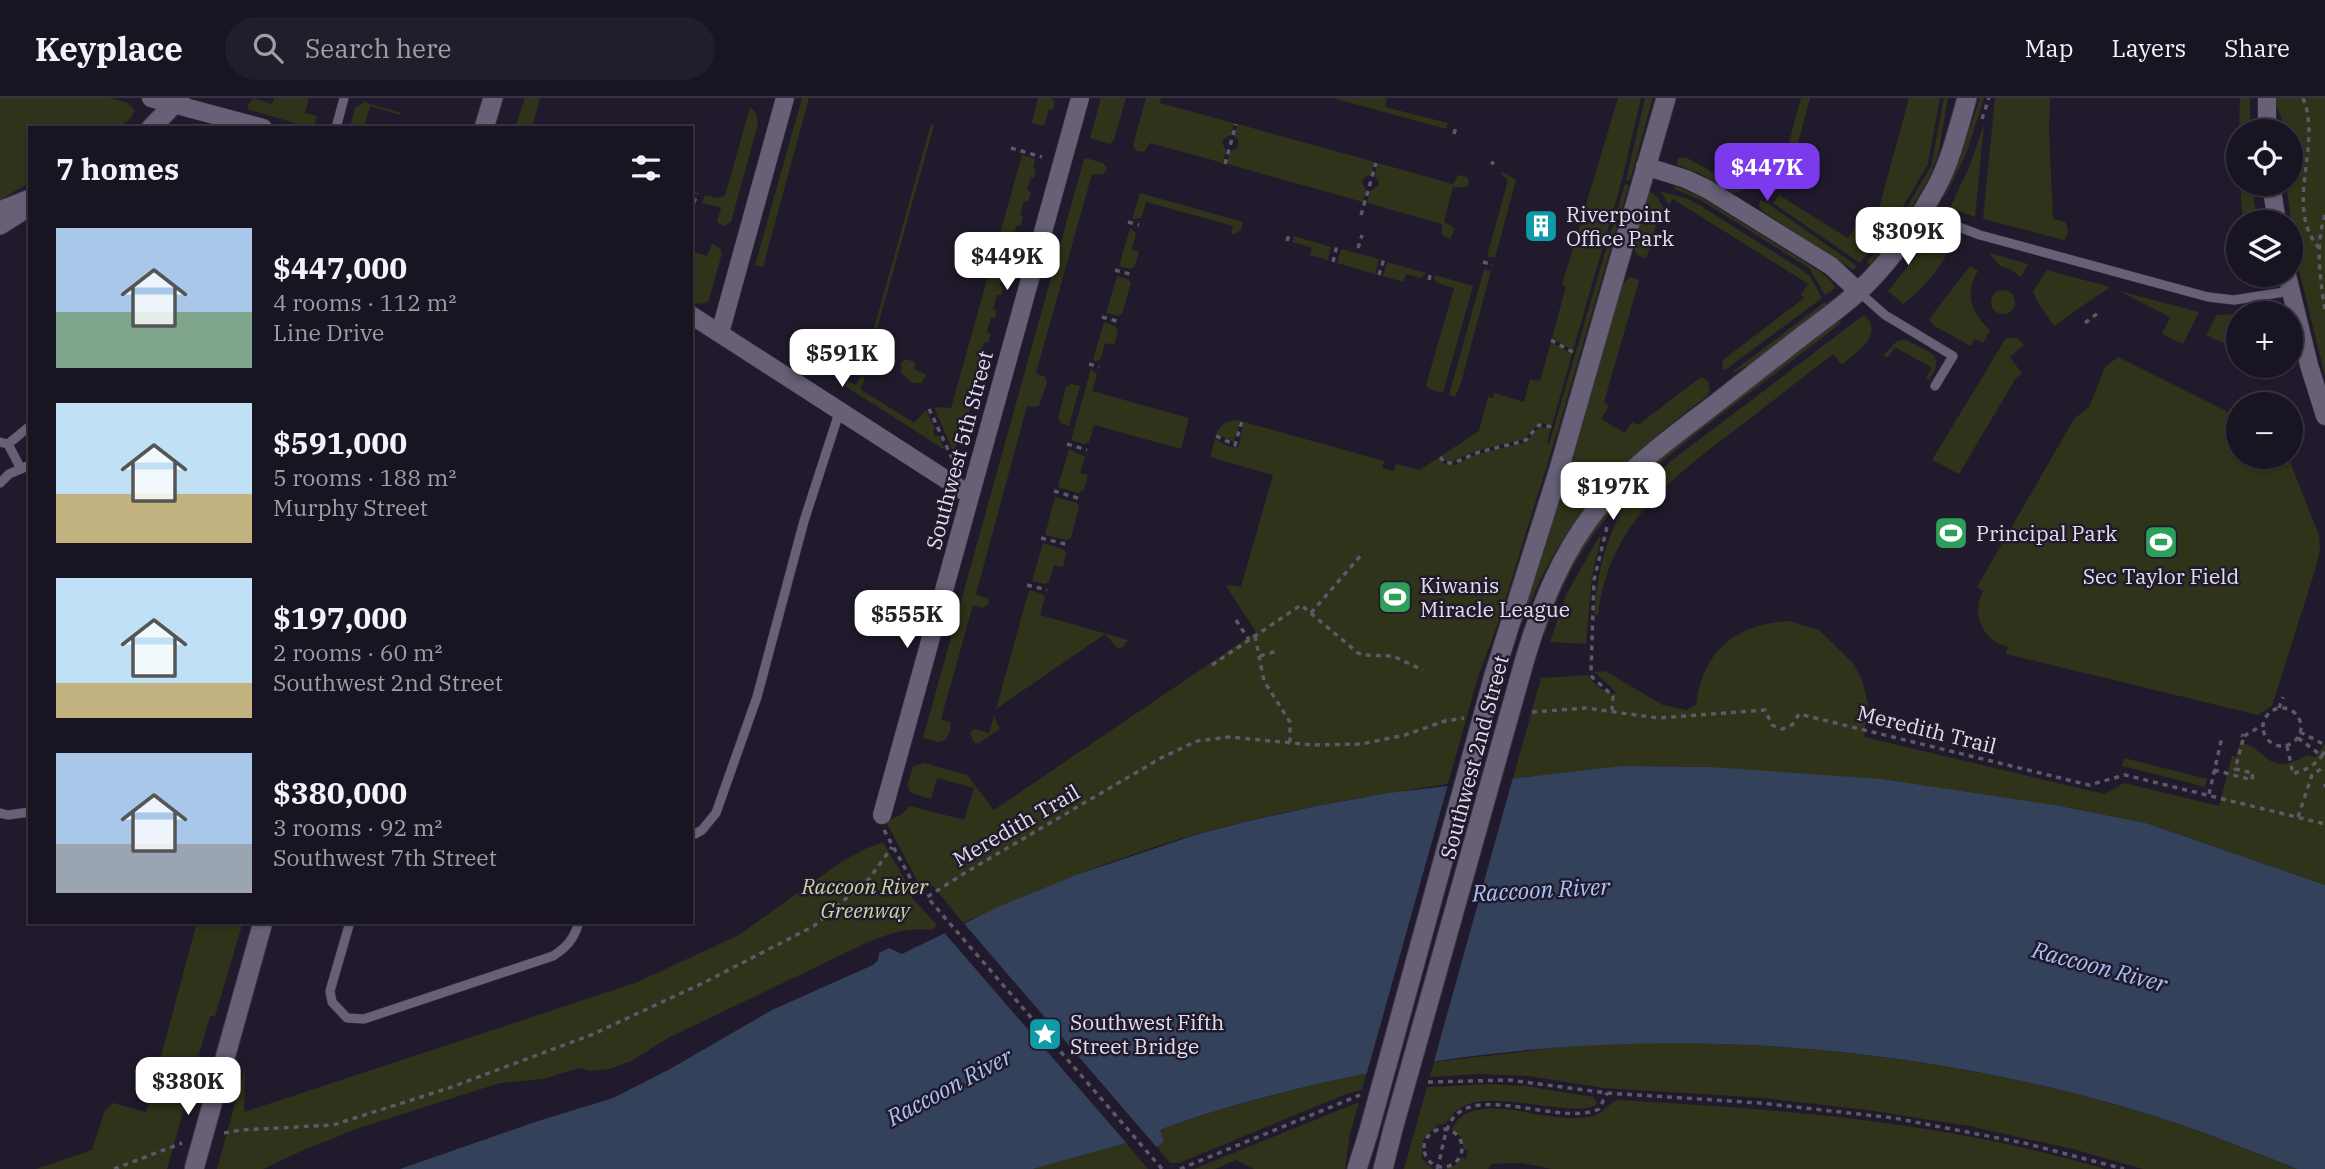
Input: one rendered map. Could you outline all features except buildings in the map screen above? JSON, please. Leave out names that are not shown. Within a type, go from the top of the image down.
[{"type":"main road","points":[[485,126],[493,98]]},
{"type":"main road","name":"Southwest 2nd Street","points":[[1357,1169],[1494,675],[1559,469],[1666,98]]},
{"type":"main road","name":"Southwest 2nd Street","points":[[1383,1169],[1534,628],[1564,556],[1604,500],[1629,473],[1858,291],[1892,256],[1922,213],[1949,159],[1967,98]]},
{"type":"main road","points":[[153,126],[178,101]]},
{"type":"main road","points":[[0,211],[28,200]]},
{"type":"main road","points":[[0,225],[28,207]]},
{"type":"main road","points":[[194,1169],[262,924]]},
{"type":"street","points":[[151,98],[178,101],[258,126]]},
{"type":"street","points":[[720,333],[785,98]]},
{"type":"street","name":"Southwest 5th Street","points":[[883,815],[1080,98]]},
{"type":"street","points":[[2267,98],[2267,119]]},
{"type":"street","points":[[1645,166],[1707,189],[1831,266],[1858,291]]},
{"type":"street","points":[[2289,287],[2325,415]]},
{"type":"street","points":[[693,316],[970,495]]},
{"type":"lane","points":[[337,126],[344,98]]},
{"type":"lane","points":[[1922,213],[1980,234],[2208,297],[2234,300],[2275,287]]},
{"type":"lane","points":[[1858,291],[1885,315],[1953,356],[1935,386]]},
{"type":"lane","points":[[693,834],[702,830],[716,813],[757,696],[804,521],[840,410]]},
{"type":"lane","points":[[0,483],[9,474],[25,466],[4,443],[28,427]]},
{"type":"lane","points":[[0,813],[8,816],[28,812]]},
{"type":"lane","points":[[349,924],[330,991],[332,1002],[347,1018],[364,1019],[553,956],[565,949],[575,937],[578,924]]},
{"type":"path","points":[[2303,98],[2309,122],[2305,158],[2304,218],[2311,238],[2319,248]]},
{"type":"path","points":[[1225,164],[1236,124]]},
{"type":"path","points":[[1454,134],[1456,125]]},
{"type":"path","points":[[1010,148],[1042,158]]},
{"type":"path","points":[[1361,215],[1376,163]]},
{"type":"path","points":[[694,203],[697,193]]},
{"type":"path","points":[[2325,215],[2319,248],[2325,310]]},
{"type":"path","points":[[1128,222],[1139,225]]},
{"type":"path","points":[[1287,241],[1290,232]]},
{"type":"path","points":[[1358,248],[1362,235]]},
{"type":"path","points":[[1333,262],[1337,245]]},
{"type":"path","points":[[1379,275],[1384,258]]},
{"type":"path","points":[[1483,262],[1493,265]]},
{"type":"path","points":[[1115,270],[1133,275]]},
{"type":"path","points":[[1429,280],[1431,271]]},
{"type":"path","points":[[2085,323],[2098,313]]},
{"type":"path","points":[[1102,317],[1120,322]]},
{"type":"path","points":[[1551,340],[1574,354]]},
{"type":"path","points":[[1089,365],[1099,367]]},
{"type":"path","points":[[929,409],[952,458]]},
{"type":"path","points":[[1216,436],[1235,445],[1242,421]]},
{"type":"path","points":[[1440,457],[1445,463],[1454,464],[1479,452],[1526,440],[1539,425],[1553,427]]},
{"type":"path","points":[[1067,444],[1087,450]]},
{"type":"path","points":[[1054,491],[1082,499]]},
{"type":"path","points":[[1597,535],[1610,519],[1594,580],[1591,646],[1592,677],[1613,696],[1612,710]]},
{"type":"path","points":[[1041,538],[1069,545]]},
{"type":"path","points":[[1311,613],[1362,554]]},
{"type":"path","points":[[1027,585],[1047,590]]},
{"type":"path","points":[[1212,665],[1301,605],[1358,653],[1393,656],[1423,670]]},
{"type":"path","points":[[1236,620],[1250,640]]},
{"type":"path","points":[[1255,636],[1264,681],[1290,722],[1290,743]]},
{"type":"path","points":[[1260,656],[1277,651]]},
{"type":"path","points":[[2279,708],[2283,697]]},
{"type":"path","name":"Meredith Trail","points":[[1532,712],[1586,708],[1658,718],[1765,710],[1768,720],[1776,728],[1782,729],[1792,725],[1799,714],[2090,785],[2125,775],[2325,824]]},
{"type":"path","points":[[2279,708],[2288,709],[2298,716],[2300,721],[2298,737],[2286,745],[2274,744],[2265,735],[2264,725],[2270,712],[2279,708]]},
{"type":"path","name":"Meredith Trail","points":[[927,897],[1179,749],[1204,740],[1229,737],[1313,746],[1361,744],[1405,735],[1445,721],[1467,718]]},
{"type":"path","points":[[2214,770],[2252,780],[2253,773],[2235,769],[2243,736],[2264,725]]},
{"type":"path","points":[[2300,732],[2325,745]]},
{"type":"path","points":[[2208,794],[2222,737]]},
{"type":"path","points":[[2298,737],[2323,758]]},
{"type":"path","points":[[2286,745],[2293,774],[2311,767],[2323,758],[2325,751]]},
{"type":"path","points":[[2298,817],[2312,775],[2325,766]]},
{"type":"path","points":[[883,815],[882,822],[892,847],[918,892],[927,897],[1161,1168]]},
{"type":"path","points":[[220,1134],[241,1130],[333,1125],[446,1089],[591,1035],[703,984],[814,926],[869,879],[892,847]]},
{"type":"path","points":[[1428,1082],[1509,1080],[1606,1093],[1760,1103],[1895,1118],[2024,1143],[2124,1169]]},
{"type":"path","points":[[1438,1168],[1448,1130],[1456,1116],[1475,1107],[1503,1104],[1556,1113],[1582,1113],[1599,1109],[1606,1093]]},
{"type":"path","points":[[1180,1169],[1361,1095]]},
{"type":"path","points":[[1436,1130],[1448,1130],[1459,1137],[1462,1150],[1456,1162],[1438,1168],[1428,1160],[1423,1149],[1424,1143],[1436,1130]]},
{"type":"path","points":[[114,1169],[186,1142]]},
{"type":"green space","points":[[0,98],[111,98],[128,103],[135,110],[130,119],[120,126],[28,126],[28,183],[0,200]]},
{"type":"green space","points":[[253,98],[272,104],[274,98],[309,98],[305,113],[317,116],[314,126],[305,126],[249,110],[247,106]]},
{"type":"green space","points":[[525,98],[540,98],[533,126],[516,126]]},
{"type":"green space","points":[[802,98],[809,98],[763,267],[755,265]]},
{"type":"green space","points":[[1038,98],[1053,98],[1055,101],[1053,110],[1049,109],[1044,126],[1032,123]]},
{"type":"green space","points":[[1101,98],[1126,98],[1114,140],[1110,144],[1090,138]]},
{"type":"green space","points":[[1146,98],[1161,98],[1160,103],[1234,123],[1231,135],[1222,142],[1226,151],[1223,163],[1150,143],[1144,152],[1136,151],[1133,145]]},
{"type":"green space","points":[[1333,98],[1387,98],[1385,107],[1448,123],[1446,129]]},
{"type":"green space","points":[[1618,98],[1641,98],[1623,176],[1573,351],[1552,338],[1566,286],[1562,285]]},
{"type":"green space","points":[[1645,98],[1653,98],[1630,180],[1626,180]]},
{"type":"green space","points":[[1801,98],[1810,98],[1793,162],[1804,165],[1805,169],[1802,171],[1778,156],[1774,150],[1778,144],[1788,146]]},
{"type":"green space","points":[[1909,98],[1940,98],[1928,164],[1899,214],[1860,263],[1773,203],[1779,195],[1848,238],[1862,218],[1876,219]]},
{"type":"green space","points":[[1944,98],[1948,98],[1938,155],[1929,178],[1899,229],[1870,265],[1867,262],[1896,226],[1931,166]]},
{"type":"green space","points":[[1980,98],[1984,98],[1966,154],[1943,201],[1960,159]]},
{"type":"green space","points":[[1995,98],[2050,98],[2053,219],[2065,222],[2068,231],[2064,240],[1983,219]]},
{"type":"green space","points":[[2240,98],[2250,98],[2250,119],[2239,119]]},
{"type":"green space","points":[[2276,98],[2325,98],[2325,376],[2303,286],[2303,210],[2290,210],[2288,196],[2303,196],[2303,119],[2282,119]]},
{"type":"green space","points":[[364,102],[401,113],[400,115],[370,106],[365,126],[350,126],[355,108]]},
{"type":"green space","points":[[750,107],[756,113],[758,124],[731,222],[723,226],[717,222],[721,208],[702,203],[705,195],[717,198],[725,196]]},
{"type":"green space","points":[[931,124],[934,125],[873,343],[883,347],[883,353],[875,358],[858,345],[861,341],[870,343]]},
{"type":"green space","points":[[1238,124],[1375,162],[1371,175],[1365,177],[1362,182],[1366,190],[1363,202],[1227,164],[1230,152],[1238,147],[1238,140],[1234,136]]},
{"type":"green space","points":[[1984,125],[1975,217],[1950,208]]},
{"type":"green space","points":[[1022,155],[1035,159],[1034,178],[1031,177],[1027,190],[1031,192],[1028,202],[1024,201],[1020,215],[1023,216],[1021,226],[1017,225],[1013,238],[1017,239],[1007,261],[1010,263],[1008,272],[1004,271],[1000,286],[1003,287],[1001,295],[997,295],[993,309],[997,310],[995,318],[991,318],[987,332],[991,334],[988,343],[984,342],[982,366],[978,365],[974,380],[977,381],[975,389],[971,388],[967,403],[971,404],[969,413],[965,412],[961,427],[965,428],[962,436],[959,435],[954,453],[934,407],[951,408]]},
{"type":"green space","points":[[1678,158],[1687,158],[1743,189],[1733,193],[1699,173],[1677,165]]},
{"type":"green space","points":[[1084,159],[1103,163],[1107,168],[1103,175],[1092,174],[1036,373],[1045,377],[1047,382],[1039,406],[1027,406],[976,594],[988,599],[989,604],[982,608],[973,605],[941,719],[951,723],[950,732],[945,740],[938,742],[923,738]]},
{"type":"green space","points":[[1378,163],[1453,184],[1458,175],[1467,177],[1467,187],[1453,187],[1444,222],[1455,228],[1450,239],[1442,235],[1442,224],[1367,203],[1370,191],[1379,185],[1375,176]]},
{"type":"green space","points":[[1502,172],[1516,180],[1495,258],[1487,256],[1508,180]]},
{"type":"green space","name":"Raccoon River Greenway","points":[[1625,184],[1629,185],[1558,430],[1498,623],[1478,677],[1448,784],[1322,805],[1197,834],[1078,874],[963,923],[933,886],[921,888],[886,822],[902,814],[910,806],[964,820],[974,788],[937,778],[931,799],[911,793],[907,786],[913,766],[924,763],[967,775],[994,810],[1256,632],[1226,586],[1241,587],[1273,475],[1210,457],[1215,439],[1230,447],[1238,447],[1244,422],[1384,461],[1382,468],[1394,471],[1396,464],[1420,470],[1438,458],[1446,465],[1454,465],[1477,454],[1524,443],[1540,427],[1551,428],[1547,443],[1549,444]]},
{"type":"green space","points":[[1675,186],[1701,197],[1821,272],[1835,288],[1825,295],[1809,268],[1699,199],[1674,189]]},
{"type":"green space","points":[[1649,191],[1658,198],[1665,210],[1659,215],[1647,257],[1644,258],[1637,255],[1633,247]]},
{"type":"green space","points":[[1660,191],[1686,198],[1701,206],[1802,270],[1810,276],[1822,298],[1725,370],[1722,368],[1723,360],[1804,298],[1801,294],[1808,284],[1673,199],[1669,205]]},
{"type":"green space","points":[[1140,193],[1243,222],[1241,230],[1231,234],[1233,226],[1146,202],[1141,218],[1132,219]]},
{"type":"green space","points":[[2241,196],[2254,196],[2255,210],[2242,210]]},
{"type":"green space","points":[[1760,200],[1857,266],[1853,270],[1762,211]]},
{"type":"green space","points":[[1130,228],[1136,233],[1132,249],[1139,252],[1135,266],[1131,269],[1119,266]]},
{"type":"green space","points":[[1936,232],[1947,244],[1946,255],[1915,295],[1903,304],[1888,291]]},
{"type":"green space","points":[[1294,236],[1331,247],[1328,260],[1310,255],[1312,248],[1292,242]]},
{"type":"green space","points":[[712,244],[720,248],[722,253],[709,300],[696,304],[693,302],[693,252],[707,256]]},
{"type":"green space","points":[[1341,249],[1379,259],[1375,274],[1337,263]]},
{"type":"green space","points":[[1989,253],[2028,264],[2021,277],[2000,266]]},
{"type":"green space","points":[[1387,262],[1426,273],[1421,278],[1406,274],[1403,282],[1383,276]]},
{"type":"green space","points":[[1970,266],[1978,271],[1971,287],[1974,310],[1990,330],[1983,343],[1975,339],[1971,346],[1934,326],[1929,319]]},
{"type":"green space","points":[[1484,269],[1491,271],[1455,397],[1449,395]]},
{"type":"green space","points":[[2047,270],[2110,287],[2054,326],[2033,292]]},
{"type":"green space","points":[[1435,275],[1473,286],[1443,393],[1429,389],[1426,385],[1454,288],[1437,283]]},
{"type":"green space","points":[[1117,276],[1128,279],[1131,283],[1122,314],[1118,316],[1106,313]]},
{"type":"green space","points":[[1630,277],[1639,281],[1604,402],[1609,406],[1601,419],[1625,433],[1632,422],[1638,425],[1701,377],[1708,381],[1710,391],[1646,445],[1596,495],[1555,553],[1537,586],[1522,624],[1520,623],[1623,284]]},
{"type":"green space","points":[[2003,290],[2014,297],[2015,302],[2008,313],[2003,314],[1992,307],[1991,302],[1998,291]]},
{"type":"green space","points":[[2119,291],[2199,312],[2183,344],[2162,334],[2170,317]]},
{"type":"green space","points":[[1825,302],[1826,305],[1778,344],[1750,364],[1731,373]]},
{"type":"green space","points":[[1864,315],[1872,329],[1867,342],[1855,354],[1842,365],[1833,354],[1687,467],[1646,508],[1628,531],[1614,556],[1604,584],[1598,615],[1594,614],[1602,564],[1618,513],[1671,461]]},
{"type":"green space","points":[[2217,315],[2226,315],[2226,344],[2206,335]]},
{"type":"green space","points":[[1839,321],[1842,322],[1695,434],[1639,482],[1593,535],[1574,566],[1557,600],[1544,638],[1560,587],[1575,559],[1611,508],[1678,444]]},
{"type":"green space","points":[[1104,322],[1118,330],[1114,345],[1105,343],[1101,359],[1096,361],[1093,360]]},
{"type":"green space","points":[[2006,338],[2018,338],[2024,345],[2010,357],[2022,374],[2016,378],[1959,474],[1932,460]]},
{"type":"green space","points":[[1904,339],[1933,354],[1936,364],[1929,380],[1926,378],[1932,368],[1895,347],[1888,357],[1883,356],[1896,342]]},
{"type":"green space","points":[[1551,342],[1572,354],[1552,425],[1540,423],[1524,439],[1476,451],[1451,462],[1446,461],[1441,456],[1479,431],[1488,397],[1493,398],[1494,393],[1524,402],[1530,379],[1540,381]]},
{"type":"green space","name":"Sec Taylor Field","points":[[2118,357],[2226,411],[2226,469],[2293,469],[2319,535],[2320,549],[2272,706],[2258,715],[2006,654],[2008,647],[1991,639],[1981,625],[1978,608],[1983,591],[1977,587],[2074,419],[2089,407],[2105,367]]},
{"type":"green space","points":[[905,359],[915,362],[914,369],[926,374],[922,383],[913,383],[901,373],[901,363]]},
{"type":"green space","points":[[1091,369],[1097,374],[1092,391],[1189,418],[1181,449],[1094,425],[1089,442],[1084,444],[1071,440]]},
{"type":"green space","points":[[862,375],[865,379],[860,389],[914,423],[926,410],[935,429],[935,436],[938,435],[945,450],[845,386],[848,381],[856,385]]},
{"type":"green space","points":[[1071,384],[1080,386],[1069,426],[1061,423],[1058,418],[1066,387]]},
{"type":"green space","points":[[1240,420],[1234,442],[1216,434],[1225,423]]},
{"type":"green space","points":[[1069,449],[1085,457],[1080,473],[1088,475],[1084,490],[1079,493],[1058,487]]},
{"type":"green space","points":[[1055,497],[1077,503],[1079,507],[1071,538],[1066,540],[1045,535]]},
{"type":"green space","points":[[1599,537],[1601,538],[1592,576],[1586,644],[1550,642],[1566,595]]},
{"type":"green space","points":[[1043,543],[1063,549],[1066,553],[1063,567],[1054,565],[1049,582],[1045,584],[1032,581]]},
{"type":"green space","points":[[1029,590],[1045,597],[1040,615],[1128,640],[1123,647],[1117,648],[1105,634],[996,709]]},
{"type":"green space","points":[[1789,621],[1819,630],[1853,663],[1862,680],[1868,704],[1864,737],[2104,794],[2124,783],[2219,806],[2232,756],[2236,757],[2240,742],[2276,763],[2284,764],[2307,755],[2316,757],[2325,743],[2325,885],[2146,823],[2060,806],[1712,767],[1622,766],[1513,778],[1541,678],[1588,675],[1600,688],[1616,694],[1594,672],[1605,671],[1663,705],[1687,710],[1696,705],[1706,669],[1725,643],[1753,628]]},
{"type":"green space","points":[[994,716],[1000,729],[979,743],[974,743],[970,732],[974,729],[989,733]]},
{"type":"green space","points":[[2124,758],[2207,779],[2205,787],[2122,766]]},
{"type":"green space","name":"Raccoon River Greenway","points":[[883,842],[912,892],[912,898],[937,925],[932,930],[898,932],[866,943],[666,1039],[631,1061],[610,1069],[591,1071],[579,1068],[543,1079],[500,1083],[362,1127],[263,1169],[217,1169],[245,1068],[244,1112],[635,983],[739,935],[841,862]]},
{"type":"green space","points":[[196,924],[242,924],[215,1016],[210,1016],[167,1169],[36,1169],[92,1150],[105,1110],[113,1103],[146,1112]]},
{"type":"green space","points":[[1645,1043],[1771,1046],[1833,1051],[1955,1068],[2077,1094],[2138,1111],[2297,1169],[2143,1169],[2073,1149],[1969,1126],[1867,1110],[1764,1098],[1604,1088],[1529,1076],[1480,1074],[1430,1077],[1434,1062],[1571,1046]]},
{"type":"green space","points":[[1367,1072],[1362,1090],[1346,1094],[1179,1163],[1170,1163],[1157,1147],[1164,1142],[1160,1130],[1185,1121],[1288,1091]]},
{"type":"green space","points":[[1490,1084],[1526,1086],[1593,1097],[1597,1102],[1595,1106],[1578,1109],[1514,1102],[1473,1103],[1457,1110],[1446,1124],[1436,1125],[1424,1139],[1421,1158],[1433,1169],[1404,1169],[1427,1087]]},
{"type":"green space","points":[[1618,1100],[1864,1120],[1985,1140],[2105,1169],[1552,1169],[1521,1163],[1492,1164],[1488,1169],[1446,1169],[1457,1164],[1462,1157],[1466,1159],[1468,1150],[1464,1150],[1461,1137],[1452,1129],[1459,1119],[1469,1112],[1495,1109],[1586,1118],[1599,1114]]},
{"type":"green space","points":[[1359,1102],[1349,1138],[1345,1169],[1254,1169],[1236,1160],[1215,1169],[1194,1169]]},
{"type":"green space","points":[[1126,1143],[1148,1169],[1033,1169]]},
{"type":"water","name":"Raccoon River","points":[[1622,766],[1712,767],[1881,779],[2060,806],[2146,823],[2325,885],[2325,1169],[2297,1169],[2138,1111],[2037,1085],[1935,1065],[1833,1051],[1729,1044],[1625,1044],[1522,1051],[1419,1064],[1317,1084],[1219,1110],[1160,1130],[1164,1142],[1157,1147],[1143,1141],[1126,1143],[1033,1169],[400,1169],[613,1098],[670,1069],[772,1010],[873,965],[878,960],[879,953],[889,948],[902,954],[1000,906],[1076,875],[1195,835],[1317,806],[1388,793]]},
{"type":"pier","points":[[1514,774],[1433,1065],[1366,1076],[1449,781]]},
{"type":"pier","name":"Southwest Fifth Street Bridge","points":[[961,920],[1159,1150],[1143,1144],[1129,1146],[941,929]]},
{"type":"place","name":"Riverpoint Office Park","points":[[1541,226]]},
{"type":"place","name":"Principal Park","points":[[1951,533]]},
{"type":"place","name":"Sec Taylor Field","points":[[2161,542]]},
{"type":"place","name":"Kiwanis Miracle League","points":[[1395,597]]},
{"type":"place","name":"Southwest Fifth Street Bridge","points":[[1045,1034]]}]
